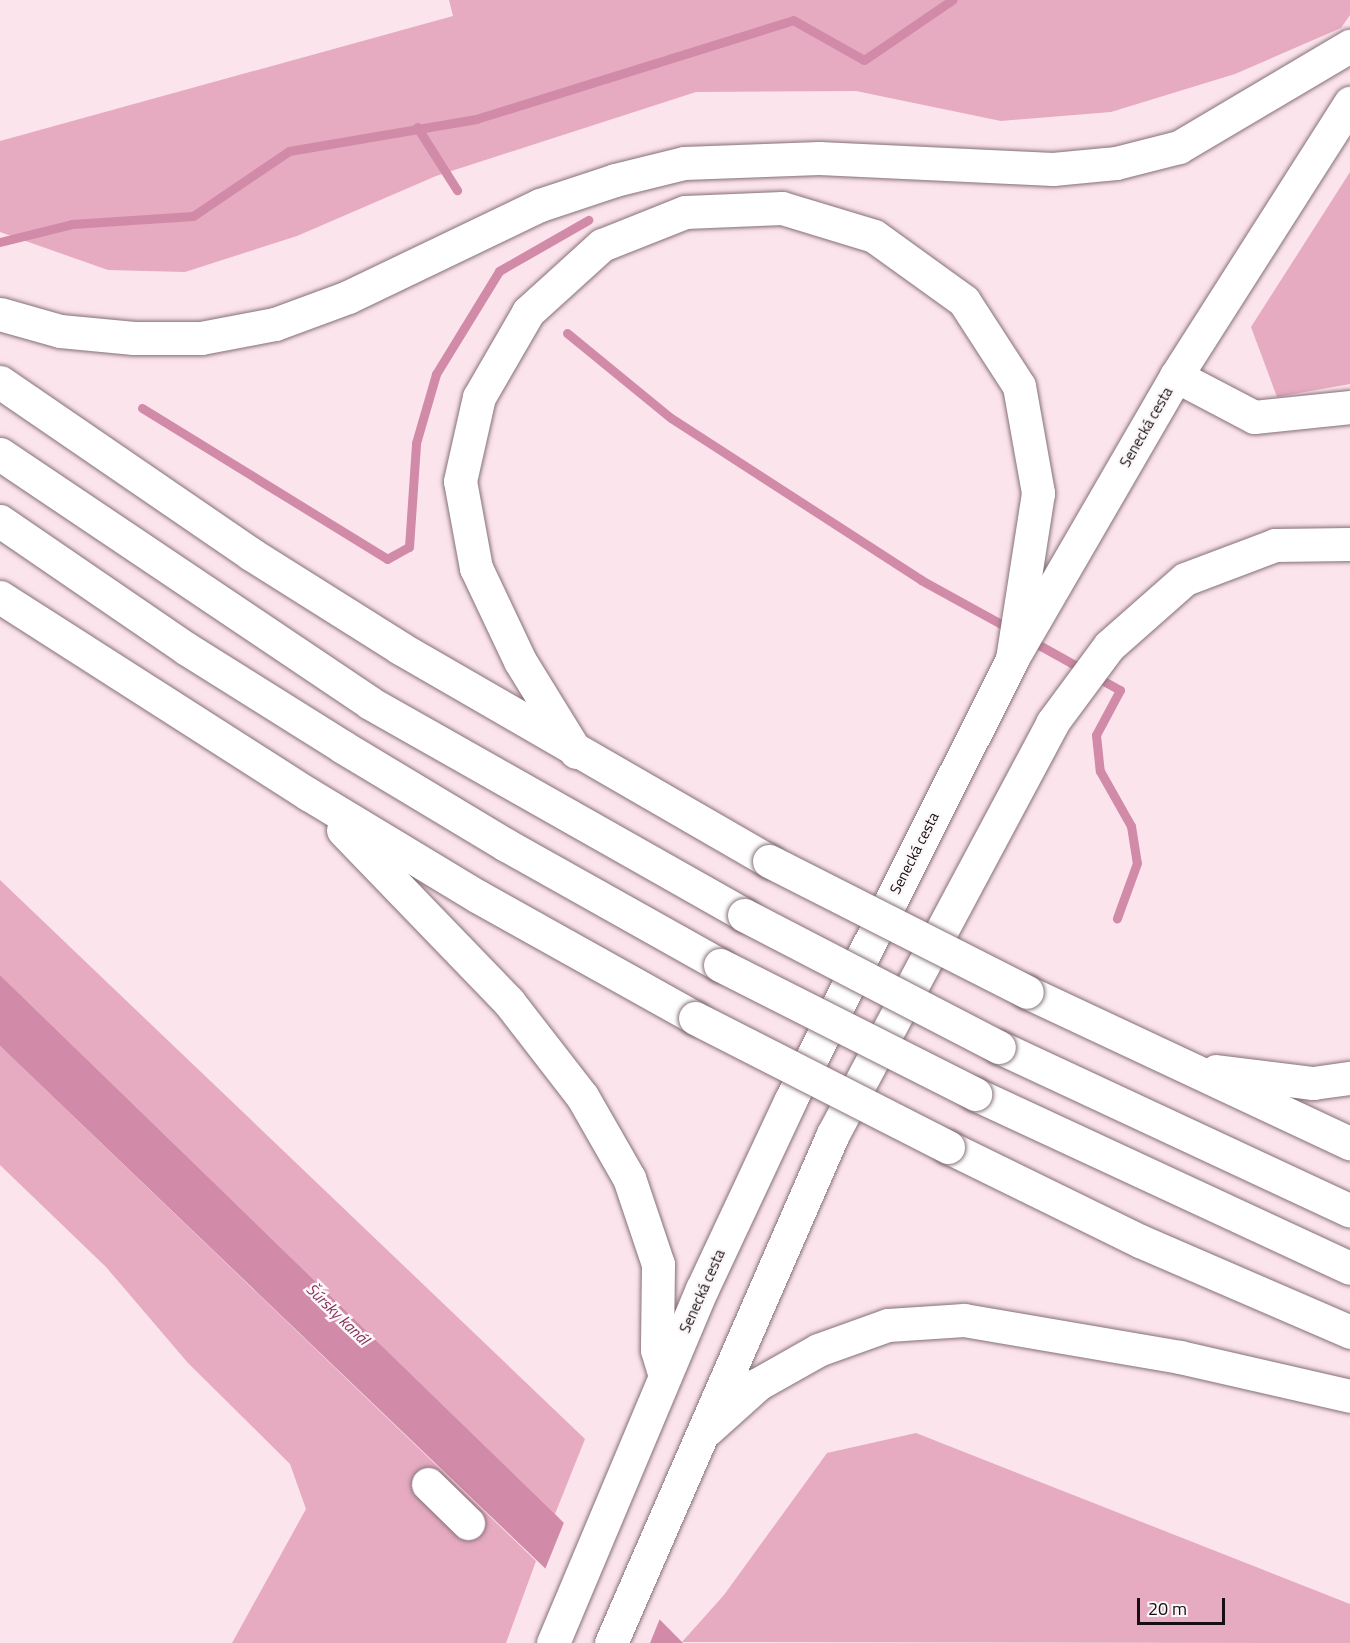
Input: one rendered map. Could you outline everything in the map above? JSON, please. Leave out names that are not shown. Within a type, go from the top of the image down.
[{"type":"main road","points":[[0,314],[60,331],[134,338],[201,338],[275,324],[348,297],[540,205],[615,180],[684,163],[819,158],[1053,169],[1116,163],[1179,147],[1350,46]]},
{"type":"main road","name":"Senecká cesta","points":[[554,1643],[665,1376],[790,1101],[1012,659],[1176,376],[1350,103]]},
{"type":"main road","points":[[576,752],[520,661],[476,568],[460,481],[479,397],[528,312],[602,244],[686,212],[782,208],[874,236],[964,301],[1019,386],[1038,493],[1012,659]]},
{"type":"main road","points":[[1176,376],[1254,417],[1350,407]]},
{"type":"main road","points":[[0,382],[251,554],[576,752],[769,861],[1027,992],[1350,1143]]},
{"type":"main road","points":[[0,454],[370,703],[744,915],[999,1047],[1350,1211]]},
{"type":"main road","points":[[0,521],[187,649],[343,747],[506,845],[720,965],[975,1094],[1350,1268]]},
{"type":"main road","points":[[612,1643],[657,1530],[833,1134],[956,897],[1058,715],[1109,646],[1185,579],[1275,545],[1350,544]]},
{"type":"main road","points":[[0,597],[308,794],[477,896],[695,1018],[948,1148],[1140,1241],[1350,1332]]},
{"type":"main road","points":[[308,794],[508,1002],[582,1096],[629,1178],[658,1264],[657,1350],[665,1376]]},
{"type":"main road","points":[[1185,1067],[1313,1083],[1350,1078]]},
{"type":"main road","points":[[698,1438],[758,1384],[818,1350],[888,1325],[964,1320],[1169,1355],[1350,1396]]},
{"type":"main road","points":[[428,1484],[468,1523]]},
{"type":"shaded area","points":[[449,0],[1350,0],[1350,15],[1341,28],[1235,74],[1111,112],[1001,121],[856,91],[696,92],[436,176],[297,236],[185,272],[108,270],[0,232],[0,141],[453,16]]},
{"type":"shaded area","points":[[1350,172],[1350,384],[1277,397],[1251,327]]},
{"type":"shaded area","points":[[0,880],[585,1439],[555,1514],[0,975]]},
{"type":"shaded area","points":[[0,1046],[536,1561],[506,1643],[232,1643],[306,1509],[290,1464],[188,1363],[106,1267],[0,1165]]},
{"type":"shaded area","points":[[916,1433],[1350,1604],[1350,1643],[682,1642],[724,1595],[827,1453]]},
{"type":"water","name":"Šúrsky kanál","points":[[0,975],[555,1514],[683,1643],[623,1643],[0,1046]]},
{"type":"pier","points":[[565,1520],[661,1616],[650,1643],[619,1643],[544,1572]]},
{"type":"waterway","points":[[0,242],[72,224],[193,216],[289,151],[476,119],[793,20],[864,60],[952,0]]},
{"type":"waterway","points":[[417,127],[457,190]]},
{"type":"waterway","points":[[142,408],[387,559],[409,547],[416,443],[436,374],[499,271],[588,220]]},
{"type":"waterway","points":[[567,333],[671,418],[921,580],[1010,629]]},
{"type":"waterway","points":[[1030,640],[1120,690],[1096,735],[1100,771],[1131,826],[1137,863],[1117,918]]}]
